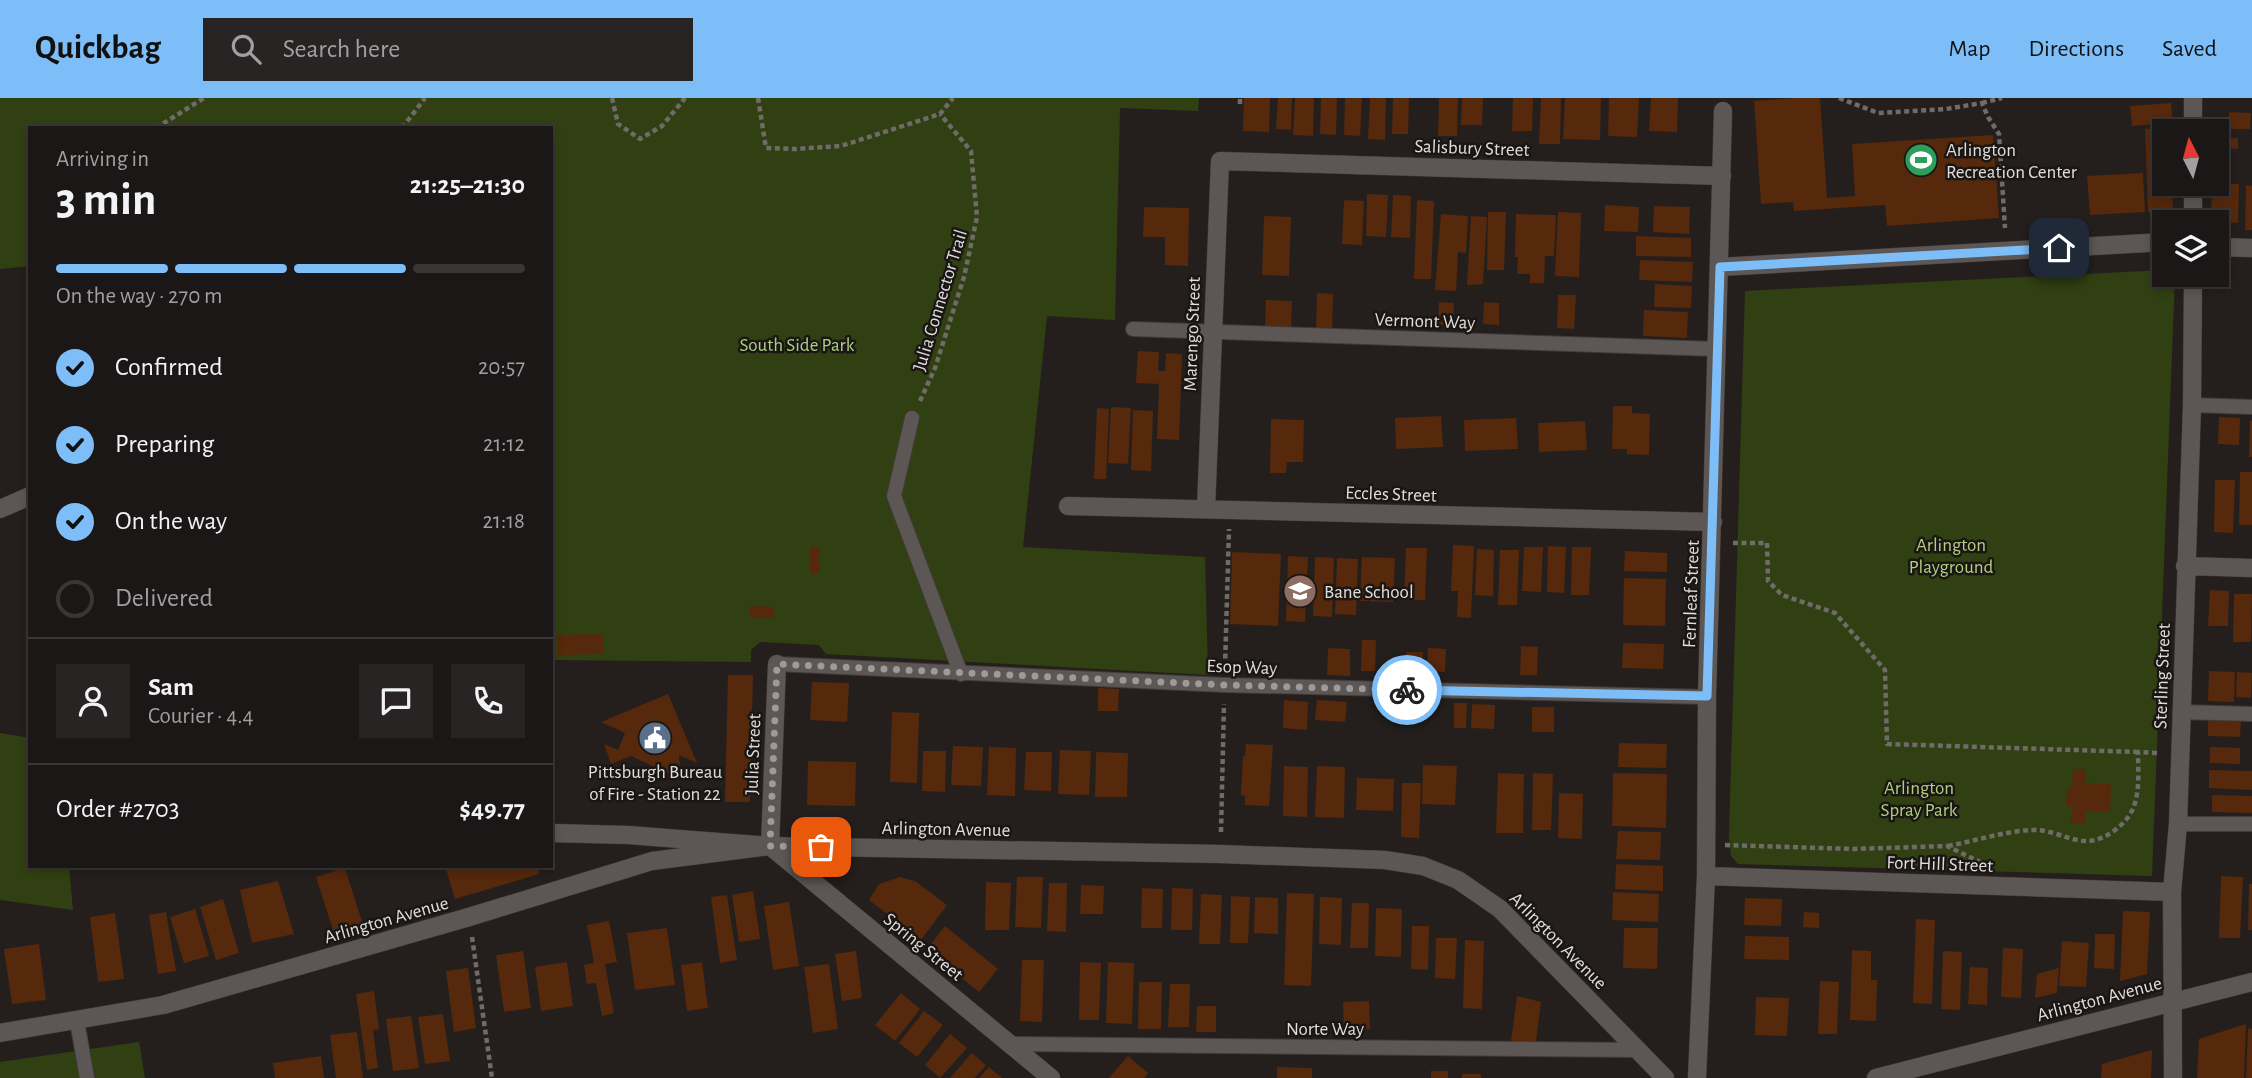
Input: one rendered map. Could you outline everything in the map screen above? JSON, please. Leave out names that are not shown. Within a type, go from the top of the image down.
[{"type":"street","points":[[2193,98],[2193,119]]},
{"type":"street","name":"Fernleaf Street","points":[[1697,1078],[1706,876],[1707,696],[1723,111]]},
{"type":"street","name":"Salisbury Street","points":[[1220,161],[1722,176]]},
{"type":"street","name":"Marengo Street","points":[[1206,509],[1220,161]]},
{"type":"street","points":[[1720,267],[2152,243]]},
{"type":"street","points":[[2229,247],[2252,248]]},
{"type":"street","name":"Sterling Street","points":[[2173,1078],[2172,892],[2178,824],[2192,405],[2193,287]]},
{"type":"street","points":[[0,509],[28,496]]},
{"type":"street","name":"Eccles Street","points":[[1068,506],[1713,522]]},
{"type":"street","points":[[2185,566],[2252,568]]},
{"type":"street","name":"Julia Street","points":[[770,846],[777,664]]},
{"type":"street","points":[[553,833],[628,835],[770,846]]},
{"type":"street","name":"Arlington Avenue","points":[[0,1033],[163,1005],[469,918],[652,860],[770,846],[1234,855],[1385,860],[1423,866],[1458,880],[1500,909],[1665,1078]]},
{"type":"street","name":"Spring Street","points":[[770,846],[1051,1078]]},
{"type":"street","name":"Fort Hill Street","points":[[1706,876],[2172,892]]},
{"type":"street","name":"Arlington Avenue","points":[[1876,1078],[2252,982]]},
{"type":"lane","name":"Vermont Way","points":[[1133,329],[1716,349]]},
{"type":"lane","points":[[2192,405],[2252,407]]},
{"type":"lane","points":[[912,418],[894,496],[961,674]]},
{"type":"lane","name":"Esop Way","points":[[777,664],[1225,685],[1707,696]]},
{"type":"lane","points":[[2181,712],[2252,713]]},
{"type":"lane","points":[[2178,824],[2252,824]]},
{"type":"lane","points":[[77,1021],[87,1078]]},
{"type":"lane","name":"Norte Way","points":[[1012,1044],[1637,1050]]},
{"type":"path","points":[[159,126],[204,98]]},
{"type":"path","points":[[404,126],[425,98]]},
{"type":"path","points":[[612,98],[618,124],[640,139],[662,126],[685,98]]},
{"type":"path","points":[[758,98],[766,148],[795,149],[841,146],[940,114],[954,98]]},
{"type":"path","points":[[1839,98],[1878,113],[1946,109],[2002,98]]},
{"type":"path","points":[[1982,103],[2000,134],[2005,228]]},
{"type":"path","name":"Julia Connector Trail","points":[[912,418],[935,368],[964,277],[978,218],[971,152],[940,114]]},
{"type":"path","points":[[1733,543],[1767,542],[1768,581],[1782,595],[1835,612],[1885,670],[1887,744],[2158,753]]},
{"type":"path","points":[[1724,845],[1853,849],[1947,846],[2032,830],[2054,832],[2087,842],[2109,835],[2123,823],[2134,807],[2138,752]]},
{"type":"path","points":[[1947,846],[1984,864]]},
{"type":"path","points":[[469,918],[492,1078]]},
{"type":"green space","name":"South Side Park","points":[[0,98],[1199,98],[1198,111],[1120,108],[1115,320],[1047,316],[1023,547],[1205,557],[1208,675],[826,654],[819,645],[760,642],[751,650],[751,662],[553,660],[553,126],[28,126],[28,266],[0,269]]},
{"type":"green space","name":"Arlington Playground","points":[[2152,271],[2152,287],[2175,287],[2152,876],[1738,864],[1731,856],[1729,835],[1745,291]]},
{"type":"green space","points":[[0,733],[28,738],[28,868],[69,868],[73,910],[0,900]]},
{"type":"green space","points":[[139,1042],[145,1078],[0,1078],[0,1062]]},
{"type":"building","points":[[1244,98],[1270,98],[1269,132],[1243,131]]},
{"type":"building","points":[[1278,98],[1292,98],[1291,130],[1276,129]]},
{"type":"building","points":[[1295,98],[1314,98],[1313,136],[1293,135]]},
{"type":"building","points":[[1321,98],[1337,98],[1336,135],[1320,134]]},
{"type":"building","points":[[1345,98],[1362,98],[1360,136],[1344,135]]},
{"type":"building","points":[[1370,98],[1386,98],[1385,140],[1368,139]]},
{"type":"building","points":[[1393,98],[1409,98],[1408,134],[1392,134]]},
{"type":"building","points":[[1439,98],[1458,98],[1457,136],[1438,136]]},
{"type":"building","points":[[1462,98],[1483,98],[1482,125],[1461,125]]},
{"type":"building","points":[[1513,98],[1533,98],[1532,131],[1512,131]]},
{"type":"building","points":[[1541,98],[1561,98],[1560,144],[1539,144]]},
{"type":"building","points":[[1565,98],[1601,98],[1600,140],[1563,139]]},
{"type":"building","points":[[1609,98],[1639,98],[1637,137],[1608,136]]},
{"type":"building","points":[[1651,98],[1678,98],[1677,132],[1649,131]]},
{"type":"building","points":[[1820,98],[1827,198],[1855,196],[1852,144],[1993,135],[1999,218],[1887,226],[1885,205],[1794,211],[1793,202],[1761,204],[1754,101]]},
{"type":"building","points":[[2171,103],[2173,119],[2152,119],[2152,125],[2132,126],[2130,106]]},
{"type":"building","points":[[2229,112],[2251,113],[2250,129],[2230,129]]},
{"type":"building","points":[[2145,129],[2152,129],[2152,196],[2172,196],[2173,210],[2148,212]]},
{"type":"building","points":[[2230,138],[2238,138],[2238,149],[2230,148]]},
{"type":"building","points":[[2143,173],[2145,212],[2090,215],[2087,176]]},
{"type":"building","points":[[2230,184],[2239,184],[2238,223],[2229,223],[2229,210],[2211,210],[2212,196],[2230,196]]},
{"type":"building","points":[[2246,185],[2252,186],[2252,230],[2245,230]]},
{"type":"building","points":[[1367,194],[1388,195],[1386,237],[1366,236]]},
{"type":"building","points":[[1393,195],[1411,196],[1410,238],[1391,237]]},
{"type":"building","points":[[1344,200],[1364,201],[1362,245],[1342,244]]},
{"type":"building","points":[[1417,200],[1434,201],[1431,279],[1414,279]]},
{"type":"building","points":[[1605,205],[1639,207],[1638,232],[1604,231]]},
{"type":"building","points":[[1654,206],[1690,207],[1689,234],[1653,232]]},
{"type":"building","points":[[1144,207],[1189,208],[1188,266],[1165,265],[1165,237],[1143,237]]},
{"type":"building","points":[[1488,212],[1506,212],[1504,270],[1487,270]]},
{"type":"building","points":[[1558,212],[1581,213],[1579,277],[1555,276]]},
{"type":"building","points":[[1441,214],[1468,216],[1466,253],[1458,252],[1456,291],[1435,290]]},
{"type":"building","points":[[1516,214],[1556,215],[1554,256],[1545,256],[1544,283],[1530,283],[1530,274],[1517,274]]},
{"type":"building","points":[[1264,216],[1291,217],[1289,276],[1262,275]]},
{"type":"building","points":[[1471,216],[1487,217],[1483,284],[1467,285]]},
{"type":"building","points":[[1636,236],[1691,238],[1691,257],[1636,256]]},
{"type":"building","points":[[1640,260],[1693,262],[1692,282],[1639,280]]},
{"type":"building","points":[[1655,284],[1692,286],[1691,308],[1654,307]]},
{"type":"building","points":[[1317,293],[1333,294],[1332,331],[1316,330]]},
{"type":"building","points":[[1558,295],[1576,295],[1574,329],[1557,328]]},
{"type":"building","points":[[1266,300],[1292,301],[1291,328],[1265,327]]},
{"type":"building","points":[[1439,302],[1454,303],[1453,325],[1438,325]]},
{"type":"building","points":[[1484,302],[1499,303],[1499,325],[1483,324]]},
{"type":"building","points":[[1644,310],[1688,312],[1687,338],[1643,336]]},
{"type":"building","points":[[1138,351],[1159,352],[1158,371],[1165,371],[1166,353],[1182,354],[1179,440],[1157,439],[1159,384],[1136,383]]},
{"type":"building","points":[[1613,406],[1632,406],[1632,413],[1650,414],[1649,455],[1627,454],[1627,449],[1612,449]]},
{"type":"building","points":[[1111,407],[1131,408],[1128,464],[1108,463]]},
{"type":"building","points":[[1097,408],[1109,409],[1106,479],[1094,479]]},
{"type":"building","points":[[1133,410],[1153,411],[1151,471],[1131,470]]},
{"type":"building","points":[[1441,416],[1443,447],[1396,449],[1395,418]]},
{"type":"building","points":[[2219,417],[2240,418],[2239,445],[2218,444]]},
{"type":"building","points":[[1516,418],[1518,449],[1465,451],[1464,420]]},
{"type":"building","points":[[1271,419],[1304,420],[1303,462],[1287,462],[1286,473],[1270,473]]},
{"type":"building","points":[[1585,421],[1587,450],[1539,452],[1538,423]]},
{"type":"building","points":[[2252,421],[2252,457],[2249,457]]},
{"type":"building","points":[[2240,472],[2252,472],[2252,525],[2239,525]]},
{"type":"building","points":[[2215,480],[2235,480],[2233,533],[2214,532]]},
{"type":"building","points":[[1453,545],[1474,546],[1471,618],[1457,617],[1458,591],[1451,591]]},
{"type":"building","points":[[1548,546],[1566,547],[1564,593],[1547,592]]},
{"type":"building","points":[[810,547],[820,547],[820,573],[810,573]]},
{"type":"building","points":[[1524,547],[1543,547],[1541,592],[1522,591]]},
{"type":"building","points":[[1572,547],[1591,547],[1589,595],[1571,595]]},
{"type":"building","points":[[1406,548],[1427,548],[1425,600],[1404,600]]},
{"type":"building","points":[[1477,549],[1494,550],[1493,596],[1475,595]]},
{"type":"building","points":[[1500,550],[1519,550],[1517,605],[1498,605]]},
{"type":"building","points":[[1625,551],[1667,553],[1667,572],[1624,571]]},
{"type":"building","points":[[1232,552],[1281,554],[1278,626],[1230,624]]},
{"type":"building","points":[[1288,556],[1308,557],[1305,622],[1286,621]]},
{"type":"building","points":[[1315,557],[1334,558],[1332,617],[1313,616]]},
{"type":"building","points":[[1362,557],[1395,558],[1393,602],[1360,601]]},
{"type":"building","points":[[1337,558],[1358,559],[1356,615],[1335,614]]},
{"type":"building","points":[[1624,578],[1666,579],[1665,626],[1623,625]]},
{"type":"building","points":[[2210,590],[2229,591],[2228,626],[2208,626]]},
{"type":"building","points":[[2234,594],[2252,594],[2251,642],[2233,642]]},
{"type":"building","points":[[749,606],[774,607],[774,618],[749,618]]},
{"type":"building","points":[[603,634],[604,654],[558,655],[557,635]]},
{"type":"building","points":[[1362,640],[1376,640],[1375,671],[1361,671]]},
{"type":"building","points":[[1623,643],[1664,644],[1663,669],[1622,668]]},
{"type":"building","points":[[1521,646],[1538,647],[1537,675],[1520,675]]},
{"type":"building","points":[[1328,648],[1350,649],[1350,676],[1327,675]]},
{"type":"building","points":[[1428,648],[1446,649],[1445,672],[1427,671]]},
{"type":"building","points":[[1406,652],[1423,652],[1422,677],[1405,676]]},
{"type":"building","points":[[2209,671],[2235,672],[2234,702],[2208,701]]},
{"type":"building","points":[[2237,672],[2252,673],[2251,698],[2236,697]]},
{"type":"building","points":[[728,675],[753,675],[750,802],[725,802]]},
{"type":"building","points":[[812,682],[849,683],[847,722],[810,720]]},
{"type":"building","points":[[1098,688],[1119,689],[1118,711],[1098,711]]},
{"type":"building","name":"Pittsburgh Bureau of Fire - Station 22","points":[[668,694],[697,763],[679,755],[681,779],[631,756],[611,764],[604,744],[618,750],[625,733],[601,722]]},
{"type":"building","points":[[1284,700],[1308,702],[1307,730],[1283,728]]},
{"type":"building","points":[[1317,700],[1347,702],[1345,722],[1315,720]]},
{"type":"building","points":[[1454,703],[1467,703],[1466,728],[1454,728]]},
{"type":"building","points":[[1472,704],[1495,705],[1494,729],[1471,728]]},
{"type":"building","points":[[1532,707],[1554,707],[1554,732],[1532,732]]},
{"type":"building","points":[[892,712],[919,713],[917,783],[890,782]]},
{"type":"building","points":[[2208,719],[2241,720],[2240,737],[2208,736]]},
{"type":"building","points":[[1619,743],[1667,744],[1666,768],[1618,767]]},
{"type":"building","points":[[1246,744],[1273,745],[1269,806],[1245,805],[1245,796],[1241,795]]},
{"type":"building","points":[[953,746],[983,747],[981,786],[951,785]]},
{"type":"building","points":[[989,747],[1016,748],[1015,796],[987,795]]},
{"type":"building","points":[[2210,747],[2240,748],[2240,764],[2210,763]]},
{"type":"building","points":[[1060,750],[1091,751],[1089,795],[1058,794]]},
{"type":"building","points":[[923,751],[946,751],[945,792],[922,791]]},
{"type":"building","points":[[1026,752],[1052,752],[1051,791],[1024,790]]},
{"type":"building","points":[[1096,752],[1128,753],[1127,797],[1095,797]]},
{"type":"building","points":[[808,761],[856,762],[855,806],[807,805]]},
{"type":"building","points":[[1423,765],[1457,766],[1455,805],[1422,804]]},
{"type":"building","points":[[1284,766],[1308,767],[1307,817],[1283,816]]},
{"type":"building","points":[[1317,766],[1345,767],[1344,818],[1315,817]]},
{"type":"building","points":[[2073,769],[2086,769],[2085,783],[2111,784],[2110,812],[2085,812],[2085,823],[2071,823],[2072,806],[2066,806],[2067,788],[2072,788]]},
{"type":"building","points":[[2209,770],[2252,771],[2252,790],[2209,788]]},
{"type":"building","points":[[1498,773],[1524,774],[1523,833],[1496,833]]},
{"type":"building","points":[[1533,773],[1553,774],[1551,830],[1532,830]]},
{"type":"building","points":[[1613,773],[1667,774],[1666,828],[1612,826]]},
{"type":"building","points":[[1357,778],[1394,779],[1393,811],[1356,810]]},
{"type":"building","points":[[1402,783],[1421,783],[1419,838],[1401,837]]},
{"type":"building","points":[[1559,793],[1583,794],[1582,839],[1558,838]]},
{"type":"building","points":[[2212,795],[2252,796],[2252,813],[2212,812]]},
{"type":"building","points":[[1618,831],[1661,832],[1660,860],[1616,859]]},
{"type":"building","points":[[1616,864],[1663,866],[1663,891],[1615,889]]},
{"type":"building","points":[[345,868],[364,928],[335,936],[316,877]]},
{"type":"building","points":[[446,868],[538,868],[539,874],[455,899]]},
{"type":"building","points":[[2221,876],[2243,877],[2240,938],[2219,938]]},
{"type":"building","points":[[900,877],[915,881],[947,905],[921,940],[869,900],[879,884]]},
{"type":"building","points":[[1017,877],[1043,877],[1041,928],[1015,927]]},
{"type":"building","points":[[278,881],[294,934],[252,943],[240,890]]},
{"type":"building","points":[[986,882],[1011,883],[1009,930],[985,930]]},
{"type":"building","points":[[1049,883],[1067,883],[1066,932],[1047,931]]},
{"type":"building","points":[[2249,884],[2252,884],[2252,930],[2248,930]]},
{"type":"building","points":[[1081,885],[1104,886],[1103,914],[1080,914]]},
{"type":"building","points":[[1142,888],[1163,889],[1162,928],[1141,928]]},
{"type":"building","points":[[1172,888],[1193,889],[1192,930],[1171,930]]},
{"type":"building","points":[[753,891],[760,939],[739,942],[732,895]]},
{"type":"building","points":[[1613,892],[1659,894],[1658,922],[1612,920]]},
{"type":"building","points":[[1287,893],[1314,894],[1311,986],[1284,985]]},
{"type":"building","points":[[1201,894],[1222,895],[1220,944],[1199,944]]},
{"type":"building","points":[[727,895],[737,960],[720,963],[711,897]]},
{"type":"building","points":[[1231,896],[1250,897],[1248,943],[1230,943]]},
{"type":"building","points":[[1255,897],[1278,898],[1278,934],[1254,933]]},
{"type":"building","points":[[1320,897],[1342,898],[1341,945],[1319,944]]},
{"type":"building","points":[[1745,898],[1782,899],[1781,926],[1744,925]]},
{"type":"building","points":[[223,899],[239,953],[216,960],[200,907]]},
{"type":"building","points":[[789,902],[799,966],[773,970],[764,906]]},
{"type":"building","points":[[1352,903],[1369,903],[1368,948],[1350,948]]},
{"type":"building","points":[[1376,908],[1402,909],[1401,957],[1375,956]]},
{"type":"building","points":[[195,909],[209,956],[184,963],[170,917]]},
{"type":"building","points":[[2123,911],[2150,912],[2147,974],[2120,981]]},
{"type":"building","points":[[166,912],[176,971],[158,974],[149,915]]},
{"type":"building","points":[[1804,912],[1819,913],[1819,928],[1803,927]]},
{"type":"building","points":[[115,913],[124,979],[98,982],[90,917]]},
{"type":"building","points":[[1916,919],[1935,920],[1932,1004],[1913,1003]]},
{"type":"building","points":[[609,921],[617,962],[605,964],[614,1013],[602,1016],[596,983],[587,984],[584,965],[594,963],[587,925]]},
{"type":"building","points":[[945,926],[998,969],[979,992],[927,949]]},
{"type":"building","points":[[1412,926],[1429,926],[1428,970],[1411,969]]},
{"type":"building","points":[[667,928],[675,985],[635,990],[627,933]]},
{"type":"building","points":[[1624,928],[1658,928],[1657,969],[1623,968]]},
{"type":"building","points":[[2095,934],[2115,934],[2114,969],[2094,968]]},
{"type":"building","points":[[1745,936],[1789,937],[1789,960],[1744,959]]},
{"type":"building","points":[[1436,938],[1457,938],[1455,979],[1435,978]]},
{"type":"building","points":[[1465,940],[1484,941],[1482,1009],[1463,1008]]},
{"type":"building","points":[[2062,941],[2089,943],[2086,987],[2059,986]]},
{"type":"building","points":[[39,944],[46,1000],[12,1004],[4,949]]},
{"type":"building","points":[[2003,948],[2023,949],[2021,998],[2001,997]]},
{"type":"building","points":[[1852,950],[1871,951],[1871,980],[1877,980],[1876,1021],[1850,1020]]},
{"type":"building","points":[[523,951],[531,1008],[504,1012],[496,955]]},
{"type":"building","points":[[856,951],[862,998],[842,1001],[835,954]]},
{"type":"building","points":[[1943,951],[1962,952],[1960,1010],[1941,1009]]},
{"type":"building","points":[[1022,960],[1044,960],[1042,1022],[1020,1021]]},
{"type":"building","points":[[567,962],[573,1006],[541,1011],[535,967]]},
{"type":"building","points":[[702,962],[708,1008],[687,1011],[681,965]]},
{"type":"building","points":[[1080,962],[1101,963],[1099,1020],[1079,1020]]},
{"type":"building","points":[[1108,962],[1134,963],[1132,1024],[1106,1023]]},
{"type":"building","points":[[829,964],[838,1029],[813,1033],[804,967]]},
{"type":"building","points":[[1970,967],[1988,968],[1987,1005],[1968,1004]]},
{"type":"building","points":[[468,968],[476,1028],[454,1032],[446,971]]},
{"type":"building","points":[[2059,968],[2057,993],[2035,998],[2037,974]]},
{"type":"building","points":[[1820,981],[1839,982],[1837,1034],[1818,1034]]},
{"type":"building","points":[[1139,982],[1162,982],[1161,1029],[1138,1029]]},
{"type":"building","points":[[1170,984],[1190,984],[1189,1027],[1168,1027]]},
{"type":"building","points":[[374,991],[379,1029],[373,1030],[378,1068],[367,1070],[356,994]]},
{"type":"building","points":[[901,993],[920,1009],[895,1041],[875,1025]]},
{"type":"building","points":[[1517,996],[1541,1002],[1536,1042],[1511,1041]]},
{"type":"building","points":[[1756,997],[1789,998],[1787,1036],[1755,1035]]},
{"type":"building","points":[[1369,1001],[1370,1029],[1344,1030],[1343,1002]]},
{"type":"building","points":[[1197,1006],[1216,1006],[1216,1032],[1196,1032]]},
{"type":"building","points":[[924,1011],[943,1025],[917,1057],[899,1043]]},
{"type":"building","points":[[443,1014],[450,1061],[425,1064],[418,1017]]},
{"type":"building","points":[[411,1016],[419,1068],[393,1071],[386,1019]]},
{"type":"building","points":[[2246,1024],[2244,1078],[2197,1078],[2199,1039]]},
{"type":"building","points":[[2248,1028],[2252,1029],[2252,1078],[2246,1078]]},
{"type":"building","points":[[357,1032],[363,1078],[336,1078],[330,1035]]},
{"type":"building","points":[[950,1034],[967,1048],[940,1078],[925,1065]]},
{"type":"building","points":[[2152,1050],[2151,1078],[2101,1078],[2102,1064]]},
{"type":"building","points":[[972,1053],[986,1065],[975,1078],[950,1078]]},
{"type":"building","points":[[321,1056],[324,1078],[275,1078],[273,1063]]},
{"type":"building","points":[[1128,1056],[1148,1073],[1144,1078],[1109,1078]]},
{"type":"building","points":[[989,1067],[1002,1078],[979,1078]]},
{"type":"building","points":[[1277,1067],[1312,1068],[1312,1078],[1277,1078]]},
{"type":"building","points":[[1431,1071],[1448,1071],[1448,1078],[1431,1078]]},
{"type":"building","points":[[1462,1074],[1481,1074],[1481,1078],[1462,1078]]},
{"type":"way so far","points":[[821,847],[770,846],[777,664],[1225,685],[1407,690]]},
{"type":"place","name":"Arlington Recreation Center","points":[[1921,160]]},
{"type":"place","name":"Bane School","points":[[1300,591]]},
{"type":"place","name":"Pittsburgh Bureau of Fire - Station 22","points":[[655,738]]},
{"type":"route","points":[[1407,690],[1707,696],[1720,267],[2059,248]]},
{"type":"park label","name":"Arlington Spray Park","points":[[1919,798]]}]
